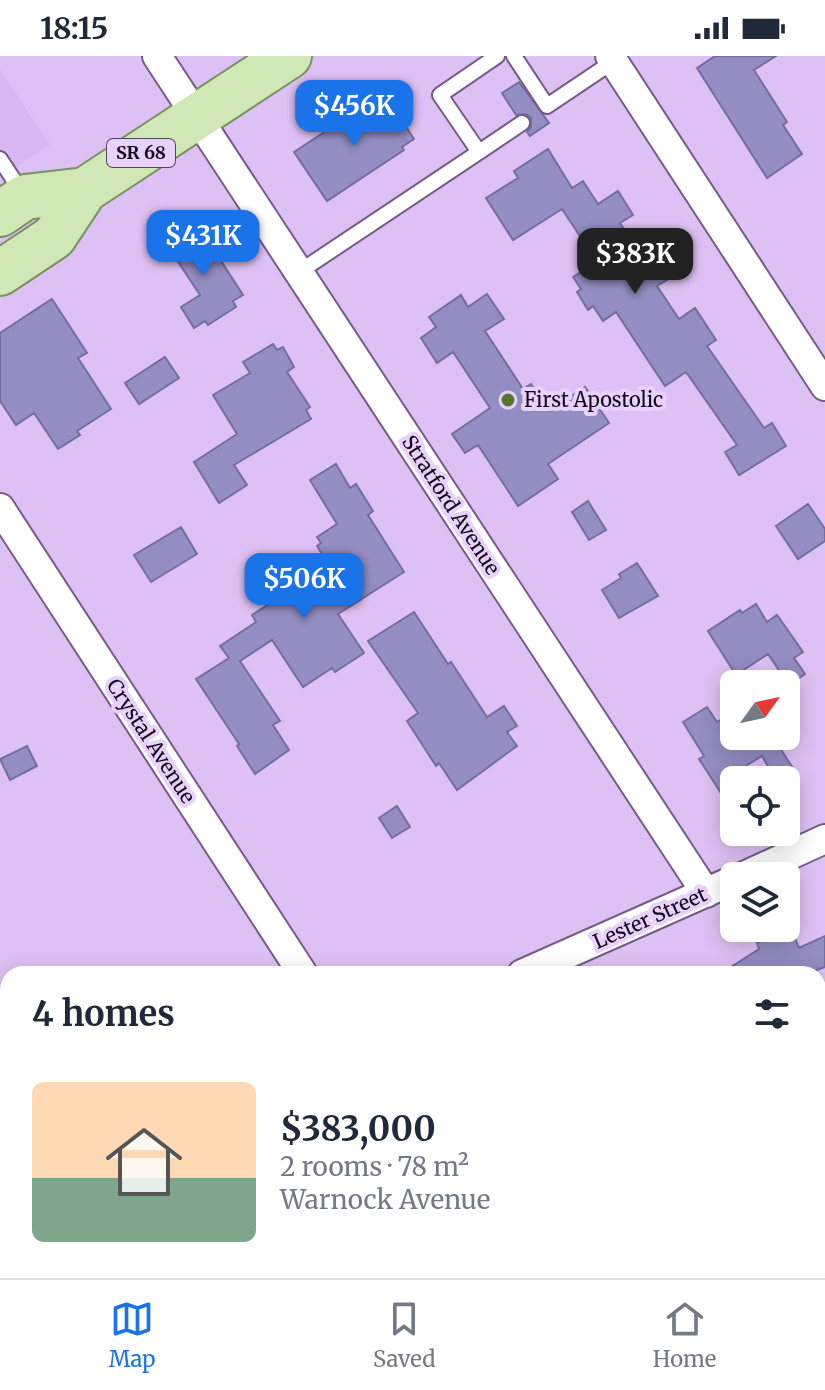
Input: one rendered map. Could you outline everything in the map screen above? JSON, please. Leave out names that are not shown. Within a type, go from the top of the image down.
[{"type":"main road","name":"SR 68","points":[[13,206],[85,190],[289,56]]},
{"type":"main road","name":"SR 68","points":[[0,273],[54,237],[85,190]]},
{"type":"street","name":"Stratford Avenue","points":[[157,56],[706,893]]},
{"type":"street","points":[[612,59],[825,386]]},
{"type":"street","name":"Crystal Avenue","points":[[0,508],[298,966]]},
{"type":"street","points":[[775,862],[825,839]]},
{"type":"street","name":"Lester Street","points":[[540,966],[720,886]]},
{"type":"lane","points":[[479,152],[440,95],[497,56]]},
{"type":"lane","points":[[514,56],[544,108],[612,59]]},
{"type":"lane","points":[[299,272],[522,123]]},
{"type":"lane","points":[[0,159],[13,206]]},
{"type":"shaded area","points":[[0,69],[50,145],[0,178]]},
{"type":"building","points":[[715,56],[776,56],[754,70],[787,122],[783,125],[802,154],[767,178],[697,68]]},
{"type":"building","points":[[519,82],[549,123],[530,136],[527,132],[531,127],[531,118],[526,114],[516,115],[502,93]]},
{"type":"building","points":[[377,102],[381,108],[390,102],[414,139],[402,147],[404,150],[327,201],[294,152],[361,108]]},
{"type":"building","points":[[548,149],[572,188],[583,181],[598,204],[618,191],[633,215],[620,223],[646,262],[658,254],[672,277],[657,286],[679,319],[695,308],[716,340],[707,346],[764,428],[772,423],[786,446],[739,475],[725,452],[737,445],[686,372],[665,386],[616,312],[603,321],[593,306],[588,310],[577,292],[581,289],[573,277],[597,262],[562,209],[513,240],[486,198],[518,178],[514,171]]},
{"type":"building","points":[[183,222],[205,256],[214,250],[243,295],[233,301],[236,307],[208,325],[205,321],[194,328],[181,307],[200,295],[161,236]]},
{"type":"building","name":"First Apostolic","points":[[487,294],[504,319],[485,331],[523,389],[531,384],[549,411],[585,387],[609,423],[548,464],[558,479],[518,506],[478,445],[465,453],[452,434],[490,408],[453,352],[437,363],[421,338],[436,327],[429,317],[461,295],[468,307]]},
{"type":"building","points":[[52,299],[87,353],[78,358],[111,409],[77,431],[80,435],[58,449],[34,413],[16,425],[0,401],[0,333]]},
{"type":"building","points":[[273,344],[277,350],[283,347],[294,367],[287,372],[310,407],[306,410],[311,419],[234,465],[247,485],[219,503],[194,462],[237,434],[213,395],[250,373],[243,362]]},
{"type":"building","points":[[165,357],[179,378],[139,404],[125,383]]},
{"type":"building","points":[[336,464],[350,488],[356,484],[373,511],[368,515],[404,572],[338,614],[364,653],[335,672],[332,668],[303,687],[272,640],[240,661],[280,721],[273,725],[289,750],[255,774],[196,679],[229,658],[220,646],[256,622],[252,615],[329,565],[317,546],[321,543],[317,537],[337,524],[310,480]]},
{"type":"building","points":[[588,501],[606,530],[589,540],[572,512]]},
{"type":"building","points":[[808,504],[825,529],[825,541],[798,559],[776,526]]},
{"type":"building","points":[[181,527],[197,554],[151,582],[134,555]]},
{"type":"building","points":[[637,563],[658,596],[619,618],[602,590]]},
{"type":"building","points":[[756,604],[767,622],[777,615],[803,652],[794,658],[805,674],[800,677],[800,670],[779,670],[768,654],[744,670],[733,670],[708,631],[740,610],[742,613]]},
{"type":"building","points":[[414,612],[487,717],[504,706],[517,726],[507,732],[517,746],[457,790],[439,763],[436,766],[407,721],[418,713],[368,641]]},
{"type":"building","points":[[707,707],[717,722],[720,720],[720,750],[781,750],[792,766],[768,766],[762,756],[746,766],[720,766],[720,791],[699,759],[704,756],[683,722]]},
{"type":"building","points":[[27,746],[37,766],[10,780],[0,759]]},
{"type":"building","points":[[397,806],[410,827],[392,838],[379,818]]},
{"type":"building","points":[[825,936],[825,966],[732,966],[759,949],[759,942],[796,942],[799,948]]},
{"type":"place","name":"First Apostolic","points":[[508,400]]}]
